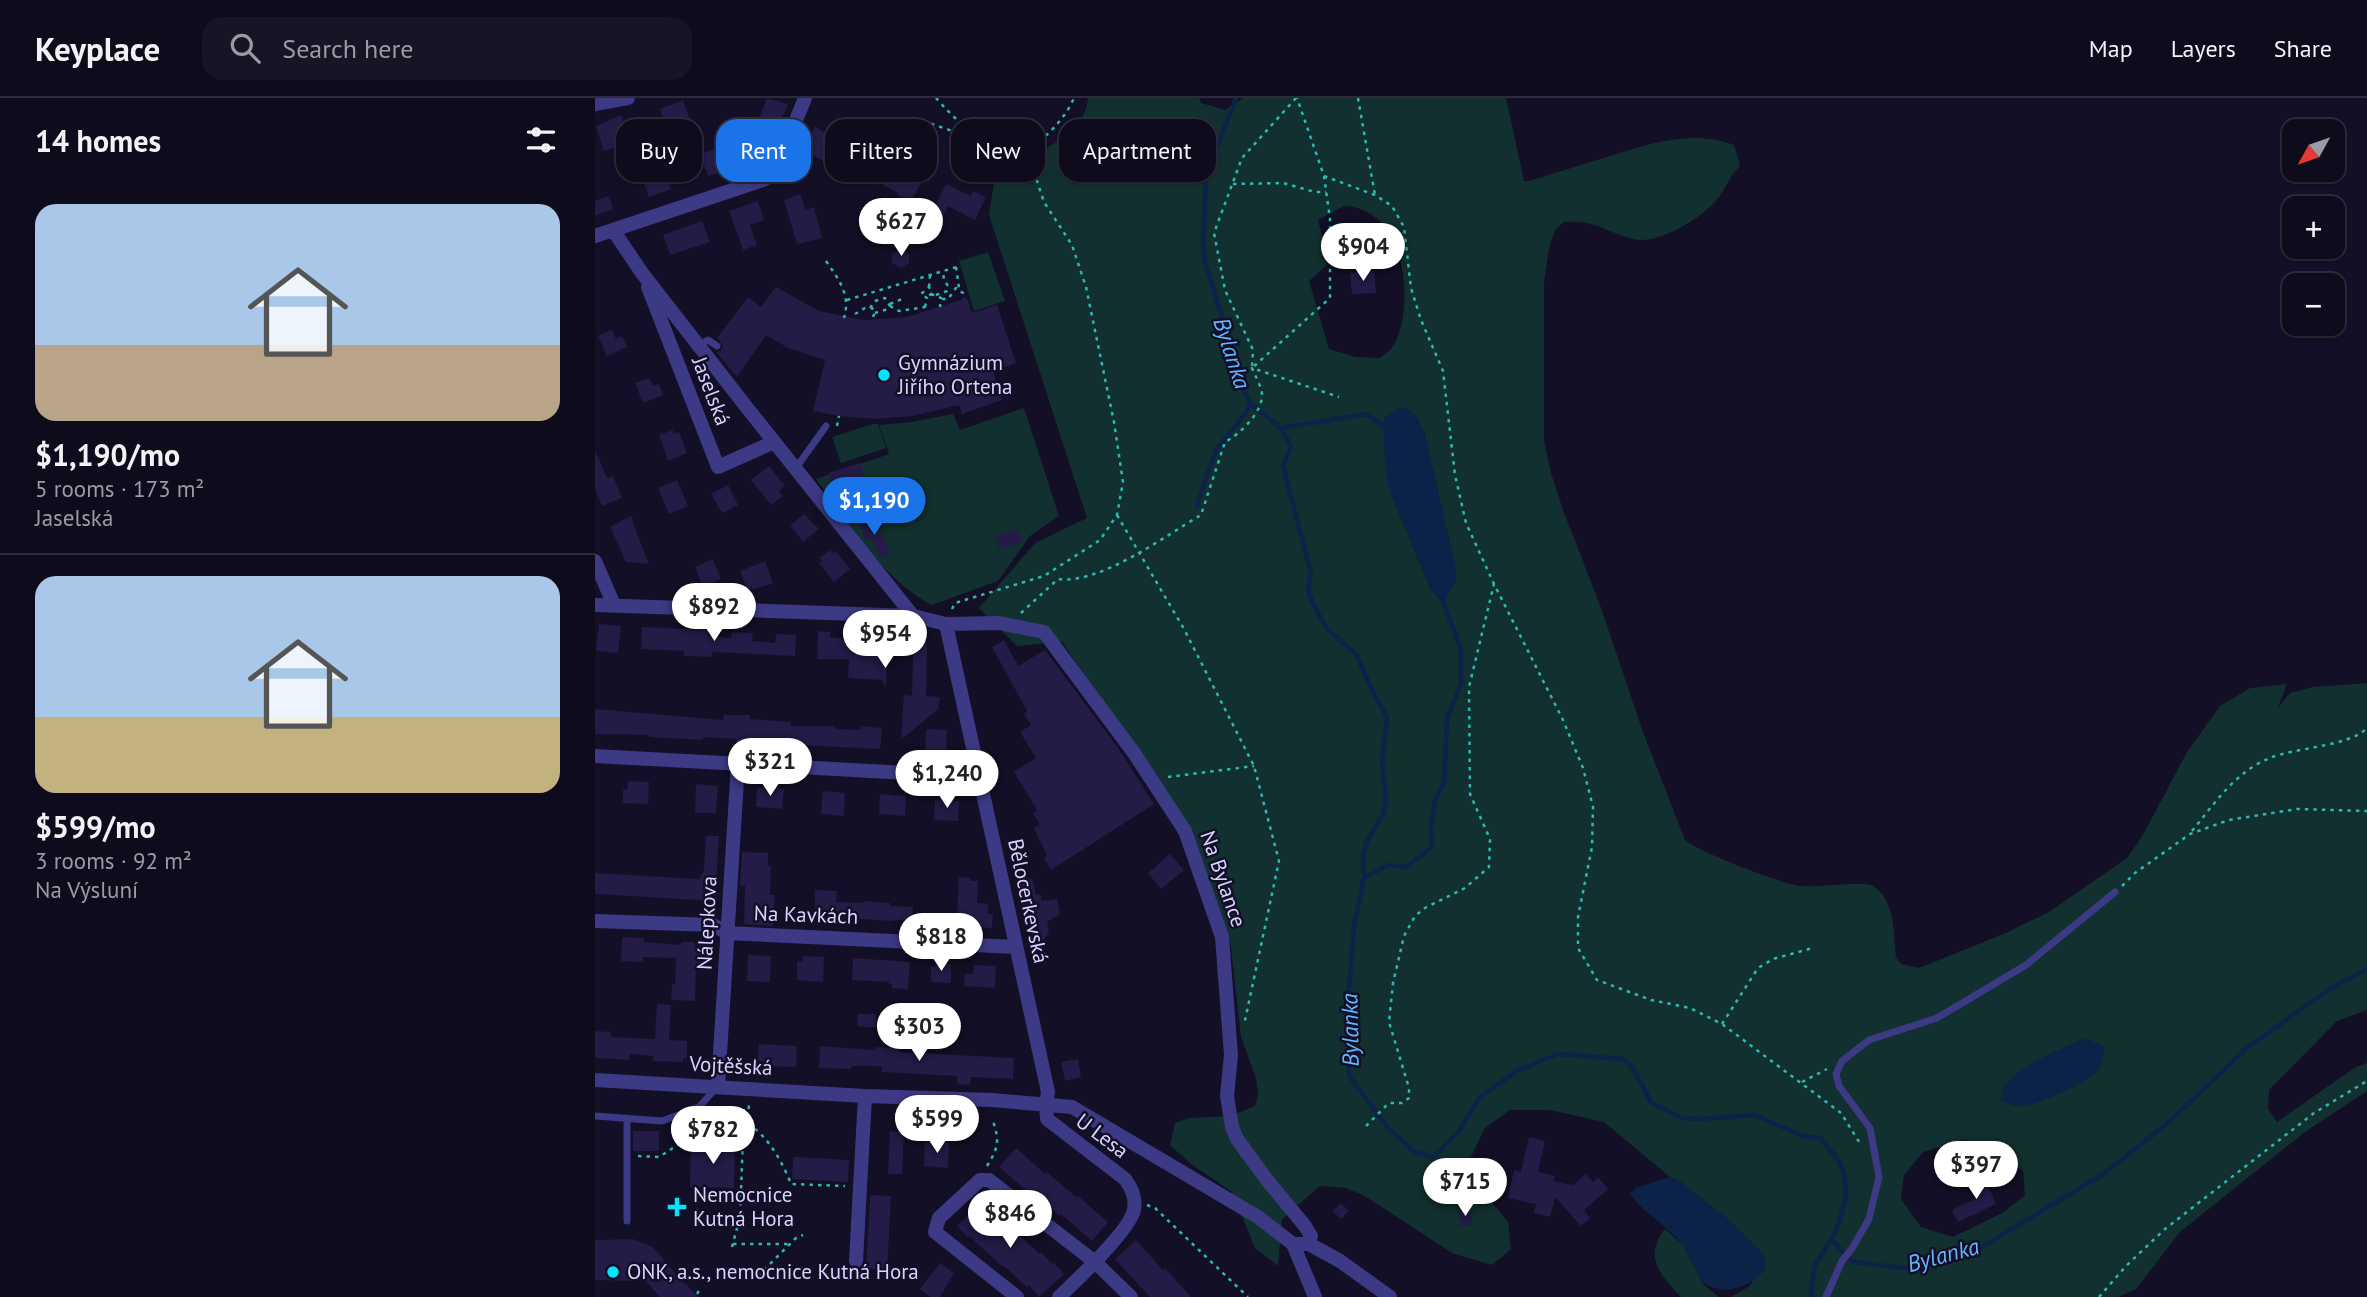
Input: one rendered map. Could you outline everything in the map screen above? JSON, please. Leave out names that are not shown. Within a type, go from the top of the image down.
[{"type":"street","points":[[595,104],[628,98]]},
{"type":"street","points":[[595,236],[774,174],[805,98]]},
{"type":"street","name":"Jaselská","points":[[613,230],[642,273],[679,314],[699,345],[774,442],[913,616]]},
{"type":"street","name":"Jaselská","points":[[642,273],[718,467],[774,442]]},
{"type":"street","points":[[595,561],[614,605]]},
{"type":"street","name":"Na Bylance","points":[[595,605],[913,616],[946,624],[1009,624],[1044,632],[1151,779],[1185,831],[1222,937],[1231,1055],[1227,1096],[1232,1127],[1237,1139],[1259,1170],[1305,1226],[1311,1236],[1309,1244]]},
{"type":"street","name":"Bělocerkevská","points":[[946,624],[1048,1092],[1046,1106]]},
{"type":"street","points":[[595,755],[980,777]]},
{"type":"street","name":"Nálepkova","points":[[718,1086],[738,763]]},
{"type":"street","name":"Na Kavkách","points":[[595,921],[713,925],[727,933],[1016,947]]},
{"type":"street","name":"Vojtěšská","points":[[595,1080],[718,1086],[747,1092],[992,1100],[1072,1107],[1258,1217],[1293,1244]]},
{"type":"street","points":[[856,1261],[865,1096]]},
{"type":"street","name":"U Lesa","points":[[1046,1106],[1047,1119],[1125,1179],[1133,1190],[1134,1200]]},
{"type":"street","points":[[1017,1297],[937,1236],[936,1224],[979,1180],[989,1180],[1095,1262],[1131,1297]]},
{"type":"street","points":[[1059,1297],[1095,1262],[1131,1219],[1134,1200]]},
{"type":"street","points":[[1315,1297],[1293,1244],[1309,1244],[1340,1261],[1390,1297]]},
{"type":"lane","points":[[699,345],[708,340],[717,346]]},
{"type":"lane","points":[[795,469],[826,426]]},
{"type":"lane","points":[[1826,1297],[1842,1261],[1869,1219],[1879,1177],[1870,1128],[1839,1086],[1836,1074],[1842,1061],[1868,1040],[1937,1018],[2026,964],[2115,892]]},
{"type":"lane","points":[[595,1116],[662,1121],[699,1107],[718,1086]]},
{"type":"lane","points":[[627,1119],[627,1221]]},
{"type":"path","points":[[936,98],[958,119]]},
{"type":"path","points":[[1045,136],[1069,109],[1074,98]]},
{"type":"path","points":[[1009,624],[1058,579],[1098,574],[1201,514],[1225,442],[1235,437],[1258,410],[1262,393],[1252,368],[1253,350],[1225,290],[1214,233],[1242,158],[1297,98],[1324,176],[1329,219],[1330,298],[1252,368]]},
{"type":"path","points":[[1358,98],[1375,195]]},
{"type":"path","points":[[1324,176],[1375,195],[1392,206],[1405,227],[1411,288],[1421,320],[1443,371],[1455,475],[1466,523],[1563,720],[1583,768],[1593,807],[1592,847],[1578,917],[1578,948],[1597,980],[1651,1000],[1690,1008],[1722,1024],[1841,1113],[1866,1152]]},
{"type":"path","points":[[946,624],[955,603],[1044,576],[1100,540],[1117,514],[1123,482],[1094,316],[1072,245],[1044,202],[1037,182]]},
{"type":"path","points":[[1232,184],[1283,183],[1315,192],[1326,192]]},
{"type":"path","points":[[826,261],[839,280],[847,300],[844,318]]},
{"type":"path","points":[[847,300],[958,266],[959,288],[964,299]]},
{"type":"path","points":[[943,271],[947,289],[952,294]]},
{"type":"path","points":[[930,275],[929,287],[942,299],[946,300],[959,288]]},
{"type":"path","points":[[940,307],[947,289],[958,279]]},
{"type":"path","points":[[927,298],[921,294],[929,287]]},
{"type":"path","points":[[883,289],[884,298],[890,305],[903,312],[926,309],[927,298]]},
{"type":"path","points":[[927,298],[947,289]]},
{"type":"path","points":[[866,294],[875,301]]},
{"type":"path","points":[[855,314],[884,298]]},
{"type":"path","points":[[871,320],[875,313],[888,309],[902,299]]},
{"type":"path","points":[[870,308],[875,313]]},
{"type":"path","points":[[1252,368],[1339,397]]},
{"type":"path","points":[[1117,514],[1184,629],[1254,766],[1279,861],[1244,1025]]},
{"type":"path","points":[[1366,1126],[1389,1103],[1402,1103],[1409,1098],[1409,1088],[1389,1022],[1393,983],[1404,936],[1415,916],[1465,888],[1489,867],[1490,839],[1470,794],[1469,687],[1494,584]]},
{"type":"path","points":[[2190,834],[2233,781],[2270,758],[2346,739],[2364,732],[2367,728]]},
{"type":"path","points":[[1151,779],[1254,766]]},
{"type":"path","points":[[2115,892],[2135,873],[2190,834],[2229,820],[2297,808],[2367,811]]},
{"type":"path","points":[[1722,1024],[1758,968],[1773,960],[1813,948]]},
{"type":"path","points":[[1802,1082],[1842,1061]]},
{"type":"path","points":[[2099,1297],[2126,1266],[2165,1229],[2314,1113],[2367,1081]]},
{"type":"path","points":[[747,1092],[748,1123],[743,1138],[740,1209],[733,1246],[792,1244]]},
{"type":"path","points":[[747,1092],[743,1121],[764,1139],[780,1161],[791,1184],[846,1186]]},
{"type":"path","points":[[989,1180],[986,1164],[997,1148],[997,1133],[993,1121]]},
{"type":"path","points":[[626,1156],[659,1157],[690,1137],[743,1138]]},
{"type":"path","points":[[1134,1200],[1155,1208],[1248,1297]]},
{"type":"path","points":[[758,1276],[796,1238],[803,1235]]},
{"type":"path","points":[[697,1294],[700,1289]]},
{"type":"green space","points":[[1088,98],[1199,98],[1201,103],[1225,110],[1243,98],[1506,98],[1524,181],[1670,140],[1702,138],[1734,145],[1740,166],[1715,202],[1699,216],[1677,230],[1643,240],[1585,223],[1564,222],[1555,230],[1549,248],[1544,282],[1544,441],[1551,473],[1643,732],[1685,840],[1722,859],[1792,884],[1872,885],[1885,899],[1892,917],[1896,957],[1901,964],[1919,968],[2006,933],[2049,912],[2127,858],[2143,835],[2187,752],[2220,706],[2250,688],[2287,684],[2278,707],[2290,693],[2313,687],[2367,683],[2367,1010],[2337,1021],[2269,1090],[2268,1109],[2277,1122],[2354,1068],[2367,1063],[2367,1091],[2305,1132],[2180,1232],[2136,1289],[2118,1297],[1731,1297],[1750,1286],[1765,1256],[1725,1217],[1670,1177],[1604,1122],[1550,1110],[1510,1110],[1485,1128],[1470,1159],[1482,1190],[1508,1222],[1511,1249],[1492,1265],[1452,1253],[1365,1196],[1346,1188],[1320,1186],[1282,1219],[1278,1266],[1255,1248],[1232,1192],[1191,1164],[1170,1145],[1175,1123],[1189,1118],[1230,1116],[1255,1106],[1258,1095],[1256,1078],[1241,1037],[1230,940],[1151,771],[1062,642],[1017,646],[979,608],[1035,543],[1087,518],[989,215],[994,182],[1045,182],[1045,148],[1059,140],[1059,182],[1216,182],[1216,119],[1081,119]],"holes":[[[1344,206],[1364,210],[1380,222],[1392,238],[1404,281],[1401,325],[1394,345],[1380,358],[1355,357],[1329,349],[1309,281],[1327,265],[1318,220]],[[1424,431],[1456,570],[1456,580],[1443,602],[1431,590],[1391,494]],[[1963,1140],[1998,1151],[2023,1171],[2025,1195],[2004,1212],[1953,1237],[1921,1227],[1901,1199],[1904,1175],[1923,1152]]]},
{"type":"green space","points":[[988,252],[1005,301],[974,311],[959,261]]},
{"type":"green space","points":[[1024,408],[1059,516],[1030,536],[998,581],[932,605],[897,581],[867,549],[816,479],[889,454],[879,425],[953,414],[960,430]]},
{"type":"green space","points":[[878,424],[886,448],[841,463],[832,437]]},
{"type":"green space","points":[[1665,1229],[1683,1245],[1703,1284],[1719,1297],[1681,1297],[1667,1281],[1655,1257],[1655,1248]]},
{"type":"water","points":[[1401,407],[1413,413],[1424,431],[1456,570],[1456,580],[1444,602],[1431,590],[1386,476],[1383,424],[1386,416]]},
{"type":"water","points":[[2086,1038],[2104,1047],[2100,1067],[2090,1077],[2034,1104],[2016,1106],[2001,1100],[2002,1090],[2020,1071],[2049,1054]]},
{"type":"water","points":[[1670,1177],[1725,1217],[1766,1256],[1766,1269],[1759,1276],[1743,1286],[1726,1290],[1717,1289],[1701,1281],[1679,1240],[1630,1194],[1635,1188]]},
{"type":"building","points":[[767,98],[788,104],[781,119],[759,119]]},
{"type":"building","points":[[683,100],[690,119],[664,119],[660,109]]},
{"type":"building","points":[[621,115],[622,119],[616,119],[616,147],[604,151],[596,126]]},
{"type":"building","points":[[815,127],[825,132],[825,162],[811,155],[811,135]]},
{"type":"building","points":[[716,148],[716,173],[708,176],[702,153]]},
{"type":"building","points":[[644,182],[669,182],[671,189],[649,197]]},
{"type":"building","points":[[878,182],[921,182],[911,202],[897,195],[898,193]]},
{"type":"building","points":[[946,184],[971,196],[973,191],[986,197],[975,220],[948,206],[942,219],[931,214]]},
{"type":"building","points":[[800,194],[806,210],[814,207],[822,238],[797,244],[784,200]]},
{"type":"building","points":[[609,196],[613,209],[595,216],[595,201]]},
{"type":"building","points":[[758,201],[764,220],[750,225],[757,245],[743,250],[729,211]]},
{"type":"building","points":[[702,221],[710,242],[670,255],[663,235]]},
{"type":"building","points":[[900,249],[909,254],[909,263],[901,268],[892,263],[892,254]]},
{"type":"building","points":[[1374,271],[1376,293],[1352,294],[1350,273]]},
{"type":"building","name":"Gymnázium Jiřího Ortena","points":[[776,287],[819,311],[864,320],[907,317],[967,298],[972,313],[997,305],[1016,363],[993,371],[1002,400],[962,414],[959,405],[912,416],[875,419],[813,411],[825,360],[788,348],[766,335],[737,377],[716,352],[723,346],[717,338],[748,297],[761,307]]},
{"type":"building","points":[[612,330],[616,339],[622,336],[627,347],[607,356],[598,336]]},
{"type":"building","points":[[649,378],[653,386],[659,384],[663,395],[643,403],[635,383]]},
{"type":"building","points":[[673,430],[674,434],[679,432],[687,453],[668,461],[659,435]]},
{"type":"building","points":[[595,450],[607,478],[613,476],[622,498],[602,506],[595,489]]},
{"type":"building","points":[[860,463],[865,477],[847,483],[858,514],[847,517],[828,473]]},
{"type":"building","points":[[769,466],[785,486],[779,491],[783,496],[771,505],[751,480]]},
{"type":"building","points":[[677,480],[688,506],[669,514],[658,488]]},
{"type":"building","points":[[728,485],[738,505],[722,513],[711,494]]},
{"type":"building","points":[[804,514],[819,529],[803,542],[790,525]]},
{"type":"building","points":[[869,515],[876,537],[883,534],[890,555],[880,558],[872,538],[865,540],[858,519]]},
{"type":"building","points":[[631,516],[649,564],[626,562],[610,527]]},
{"type":"building","points":[[1019,529],[1023,542],[999,549],[995,536]]},
{"type":"building","points":[[830,550],[832,553],[836,551],[850,569],[834,582],[819,563],[822,561],[819,558]]},
{"type":"building","points":[[713,559],[721,579],[703,587],[695,567]]},
{"type":"building","points":[[765,561],[773,583],[747,589],[740,571]]},
{"type":"building","points":[[599,624],[621,626],[618,653],[596,651]]},
{"type":"building","points":[[642,627],[708,630],[708,636],[731,638],[732,632],[753,633],[752,641],[775,643],[776,634],[796,635],[795,656],[712,652],[712,657],[684,656],[684,651],[641,649]]},
{"type":"building","points":[[818,631],[831,632],[830,637],[839,638],[927,641],[926,696],[940,697],[938,709],[901,740],[904,695],[912,696],[913,654],[887,653],[886,688],[882,680],[848,678],[849,659],[817,659]]},
{"type":"building","points":[[1004,640],[1018,666],[1045,650],[1118,748],[1154,804],[1051,870],[1034,828],[1040,824],[1033,813],[1037,810],[1014,772],[1036,758],[1020,732],[1031,725],[1024,714],[1027,711],[992,647]]},
{"type":"building","points":[[595,709],[723,720],[724,715],[750,715],[750,719],[791,722],[791,726],[835,726],[835,729],[860,730],[861,726],[882,728],[880,749],[736,742],[737,739],[703,737],[703,740],[595,734]]},
{"type":"building","points":[[926,729],[947,730],[946,751],[925,750]]},
{"type":"building","points":[[628,781],[649,782],[648,804],[623,803],[623,790],[627,790]]},
{"type":"building","points":[[696,784],[718,786],[716,813],[695,813]]},
{"type":"building","points":[[757,787],[784,789],[782,809],[756,807]]},
{"type":"building","points":[[823,791],[845,793],[844,816],[821,814]]},
{"type":"building","points":[[880,794],[906,796],[905,816],[879,814]]},
{"type":"building","points":[[935,800],[959,801],[958,821],[934,820]]},
{"type":"building","points":[[706,836],[719,836],[715,901],[595,894],[595,873],[699,879],[704,871]]},
{"type":"building","points":[[742,852],[768,853],[768,866],[771,866],[770,895],[775,895],[773,926],[744,924],[745,886],[740,885]]},
{"type":"building","points":[[1170,854],[1184,870],[1161,889],[1148,873]]},
{"type":"building","points":[[959,877],[978,881],[977,903],[988,904],[988,914],[993,914],[992,928],[959,926]]},
{"type":"building","points":[[1032,878],[1036,895],[1040,894],[1042,901],[1057,899],[1060,914],[1047,922],[1049,932],[1043,941],[1033,935],[1029,918],[1026,919],[1017,881]]},
{"type":"building","points":[[815,890],[837,891],[836,902],[864,901],[913,907],[912,919],[889,921],[815,918]]},
{"type":"building","points":[[622,937],[681,945],[681,942],[694,942],[694,945],[704,946],[703,966],[696,965],[695,1001],[671,1000],[676,958],[643,957],[643,962],[621,961]]},
{"type":"building","points":[[748,955],[771,956],[770,982],[747,981]]},
{"type":"building","points":[[803,956],[824,957],[823,982],[797,980],[797,962],[803,962]]},
{"type":"building","points":[[853,958],[910,962],[908,989],[892,988],[889,982],[852,980]]},
{"type":"building","points":[[936,963],[951,964],[951,983],[931,982],[931,966],[936,967]]},
{"type":"building","points":[[974,965],[996,966],[995,988],[964,986],[965,974],[973,974]]},
{"type":"building","points":[[657,1004],[671,1005],[669,1040],[687,1041],[687,1058],[683,1058],[683,1062],[653,1061],[653,1056],[630,1054],[629,1060],[595,1058],[595,1031],[611,1032],[611,1037],[655,1039]]},
{"type":"building","points":[[858,1014],[876,1014],[876,1028],[857,1026]]},
{"type":"building","points":[[759,1044],[797,1046],[796,1067],[762,1066],[762,1061],[758,1061]]},
{"type":"building","points":[[820,1046],[875,1050],[875,1047],[899,1048],[899,1052],[1014,1058],[1013,1079],[971,1077],[970,1085],[957,1084],[957,1076],[881,1072],[882,1067],[874,1066],[851,1066],[851,1069],[819,1068]]},
{"type":"building","points":[[1078,1059],[1081,1077],[1065,1081],[1061,1062]]},
{"type":"building","points":[[633,1131],[659,1131],[659,1151],[633,1151]]},
{"type":"building","points":[[890,1131],[904,1132],[902,1174],[888,1174]]},
{"type":"building","points":[[1529,1137],[1545,1141],[1538,1172],[1555,1176],[1553,1181],[1573,1185],[1586,1174],[1593,1182],[1598,1177],[1608,1189],[1584,1210],[1590,1218],[1581,1226],[1555,1197],[1550,1217],[1534,1213],[1536,1204],[1508,1198],[1514,1170],[1521,1172]]},
{"type":"building","points":[[925,1142],[949,1143],[948,1168],[924,1166]]},
{"type":"building","points":[[691,1144],[735,1145],[734,1188],[690,1187]]},
{"type":"building","points":[[1016,1148],[1108,1222],[1092,1241],[999,1167]]},
{"type":"building","points":[[1965,1153],[1973,1175],[1949,1183],[1940,1161]]},
{"type":"building","points":[[793,1157],[849,1160],[848,1182],[792,1179]]},
{"type":"building","points":[[1985,1178],[1996,1204],[1958,1222],[1952,1210],[1977,1198],[1970,1184]]},
{"type":"building","points":[[870,1195],[891,1196],[887,1270],[866,1269]]},
{"type":"building","points":[[981,1203],[1064,1274],[1039,1297],[1029,1285],[1027,1287],[957,1226]]},
{"type":"building","points":[[1341,1203],[1349,1211],[1341,1219],[1333,1211]]},
{"type":"building","points":[[1469,1209],[1473,1224],[1462,1227],[1458,1212]]},
{"type":"building","name":"ONK, a.s., nemocnice Kutná Hora","points":[[633,1239],[653,1247],[698,1297],[660,1297],[632,1265],[631,1281],[595,1280],[595,1240]]},
{"type":"building","points":[[1136,1240],[1191,1297],[1150,1297],[1115,1259]]},
{"type":"building","points":[[940,1263],[954,1273],[940,1297],[930,1297],[920,1289]]},
{"type":"waterway","name":"Bylanka","points":[[1236,98],[1206,176],[1203,244],[1205,262],[1226,331],[1234,372],[1250,403],[1281,428],[1291,446],[1283,466],[1311,573],[1308,592],[1327,629],[1356,654],[1387,717],[1382,763],[1386,801],[1383,814],[1366,843],[1364,878],[1354,927],[1349,990],[1349,1076],[1388,1128],[1415,1152],[1434,1157],[1459,1131],[1480,1097],[1517,1071],[1558,1054],[1623,1059],[1629,1063],[1651,1103],[1683,1118],[1755,1115],[1803,1136],[1820,1138],[1844,1173],[1844,1203],[1831,1240],[1854,1262],[1903,1268],[1977,1250],[2105,1173],[2168,1123],[2248,1047],[2330,989],[2367,969]]},
{"type":"waterway","points":[[1197,505],[1216,450],[1246,413],[1250,403]]},
{"type":"waterway","points":[[1281,428],[1366,414],[1385,427]]},
{"type":"waterway","points":[[1364,878],[1389,865],[1406,867],[1432,847],[1431,825],[1435,801],[1444,783],[1447,719],[1461,684],[1461,650],[1442,598]]},
{"type":"waterway","points":[[1811,1297],[1814,1267],[1831,1240]]},
{"type":"place","name":"Gymnázium Jiřího Ortena","points":[[884,375]]},
{"type":"place","name":"Nemocnice Kutná Hora","points":[[677,1207]]},
{"type":"place","name":"ONK, a.s., nemocnice Kutná Hora","points":[[613,1272]]}]
